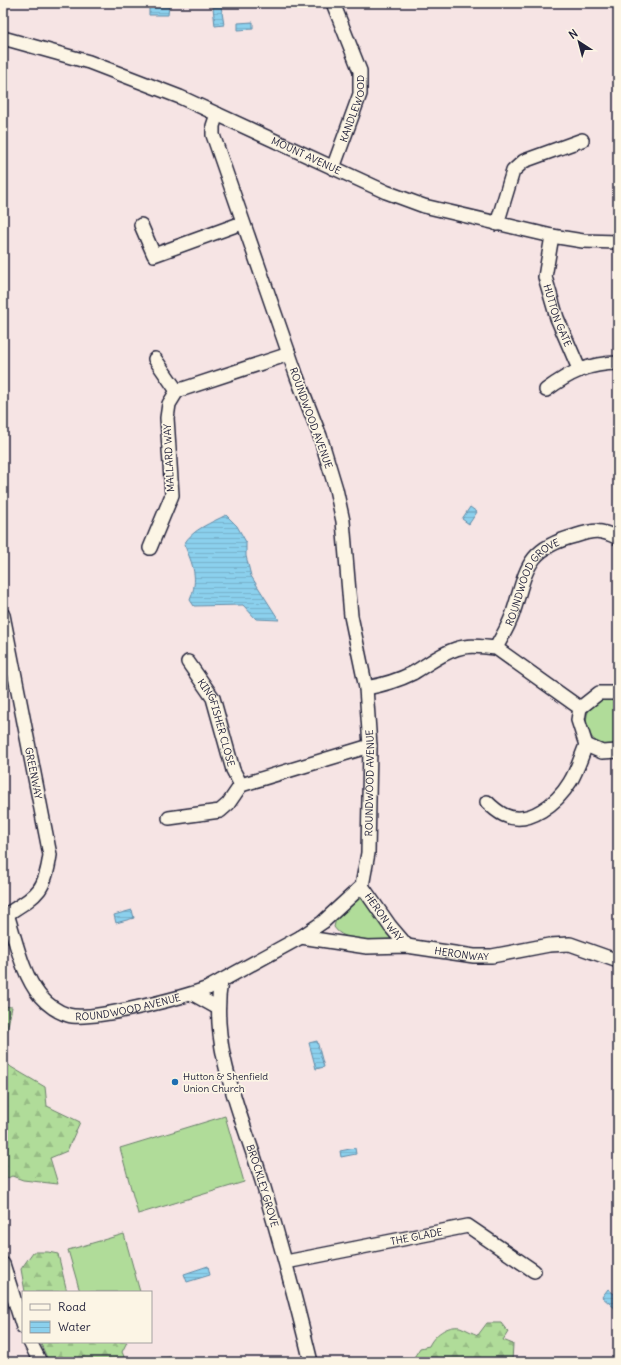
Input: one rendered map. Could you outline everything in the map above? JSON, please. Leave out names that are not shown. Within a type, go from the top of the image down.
[{"type":"street","name":"KANDLEWOOD","points":[[333,3],[360,71],[360,94],[333,168]]},
{"type":"street","name":"MOUNT AVENUE","points":[[3,38],[89,62],[180,96],[386,192],[424,206],[552,236],[583,241],[618,242]]},
{"type":"street","name":"ROUNDWOOD AVENUE","points":[[5,915],[28,975],[40,996],[54,1008],[68,1015],[102,1014],[193,994],[221,981],[301,937],[323,922],[362,886],[368,853],[370,746],[366,688],[351,616],[344,521],[320,436],[242,223],[213,135],[213,126],[217,114]]},
{"type":"street","points":[[497,224],[513,172],[524,161],[582,140]]},
{"type":"street","points":[[140,225],[154,255],[242,223]]},
{"type":"street","name":"HUTTON GATE","points":[[552,236],[545,277],[557,318],[579,369]]},
{"type":"street","points":[[155,359],[176,391],[289,354]]},
{"type":"street","points":[[546,390],[565,376],[579,369],[618,363]]},
{"type":"street","name":"MALLARD WAY","points":[[150,548],[172,495],[167,418],[169,404],[176,391]]},
{"type":"street","name":"ROUNDWOOD GROVE","points":[[496,648],[511,617],[528,567],[534,558],[547,546],[595,530],[606,532],[618,538]]},
{"type":"street","name":"GREENWAY","points":[[3,616],[50,855],[47,874],[37,894],[5,915]]},
{"type":"street","points":[[366,688],[390,684],[413,673],[438,657],[456,648],[472,646],[496,648],[580,708]]},
{"type":"street","name":"KINGFISHER CLOSE","points":[[188,662],[213,698],[233,770],[241,785]]},
{"type":"street","points":[[487,802],[505,816],[516,818],[528,817],[540,812],[560,794],[570,782],[586,745],[578,720],[580,708],[599,693],[618,692]]},
{"type":"street","points":[[586,745],[602,752],[618,751]]},
{"type":"street","points":[[169,818],[220,811],[228,804],[241,785],[370,746]]},
{"type":"street","name":"HERON WAY","points":[[362,886],[381,914],[407,946]]},
{"type":"street","name":"HERONWAY","points":[[301,937],[366,947],[407,946],[474,956],[492,956],[549,945],[570,944],[618,961]]},
{"type":"street","name":"BROCKLEY GROVE","points":[[221,981],[218,1008],[224,1060],[286,1262],[311,1362]]},
{"type":"street","points":[[193,994],[218,1008]]},
{"type":"street","name":"THE GLADE","points":[[286,1262],[468,1226],[534,1271]]},
{"type":"street","points":[[3,1264],[6,1287],[22,1325]]},
{"type":"street","points":[[30,1343],[40,1362]]},
{"type":"green space","points":[[618,697],[618,744],[606,745],[597,742],[591,736],[587,727],[589,710],[595,702],[605,698]]},
{"type":"green space","points":[[362,893],[396,936],[394,941],[361,940],[345,936],[334,927],[336,919]]},
{"type":"green space","points":[[3,1006],[12,1007],[6,1035],[3,1039]]},
{"type":"green space","points":[[3,1059],[11,1067],[45,1087],[47,1106],[80,1122],[67,1151],[50,1158],[58,1184],[23,1180],[12,1176],[3,1180]]},
{"type":"green space","points":[[225,1116],[244,1182],[138,1214],[120,1148]]},
{"type":"green space","points":[[124,1234],[140,1291],[80,1291],[68,1250]]},
{"type":"green space","points":[[33,1252],[58,1254],[67,1291],[25,1291],[21,1269]]},
{"type":"green space","points":[[487,1323],[501,1323],[508,1332],[503,1340],[513,1344],[512,1362],[411,1362],[420,1348],[429,1346],[434,1338],[446,1329],[460,1327],[478,1335]]},
{"type":"green space","points":[[40,1343],[126,1343],[122,1352],[126,1361],[129,1362],[49,1362]]},
{"type":"green space","points":[[173,1357],[175,1362],[147,1362],[159,1358]]},
{"type":"water","points":[[149,5],[169,6],[168,15],[149,15]]},
{"type":"water","points":[[221,6],[224,25],[215,26],[213,7]]},
{"type":"water","points":[[253,22],[253,29],[238,30],[238,23]]},
{"type":"water","points":[[470,507],[477,512],[469,524],[462,519]]},
{"type":"water","points":[[226,515],[237,526],[246,542],[246,556],[251,576],[279,620],[256,619],[243,605],[194,606],[190,600],[194,585],[194,572],[184,544],[197,530]]},
{"type":"water","points":[[132,910],[134,918],[116,923],[114,915]]},
{"type":"water","points":[[317,1041],[324,1067],[316,1069],[309,1043]]},
{"type":"water","points":[[355,1148],[356,1154],[341,1157],[340,1151]]},
{"type":"water","points":[[208,1266],[210,1275],[187,1282],[184,1274]]},
{"type":"water","points":[[608,1289],[618,1297],[617,1310],[602,1297]]},
{"type":"place","name":"Hutton & Shenfield Union Church","points":[[175,1082]]}]
